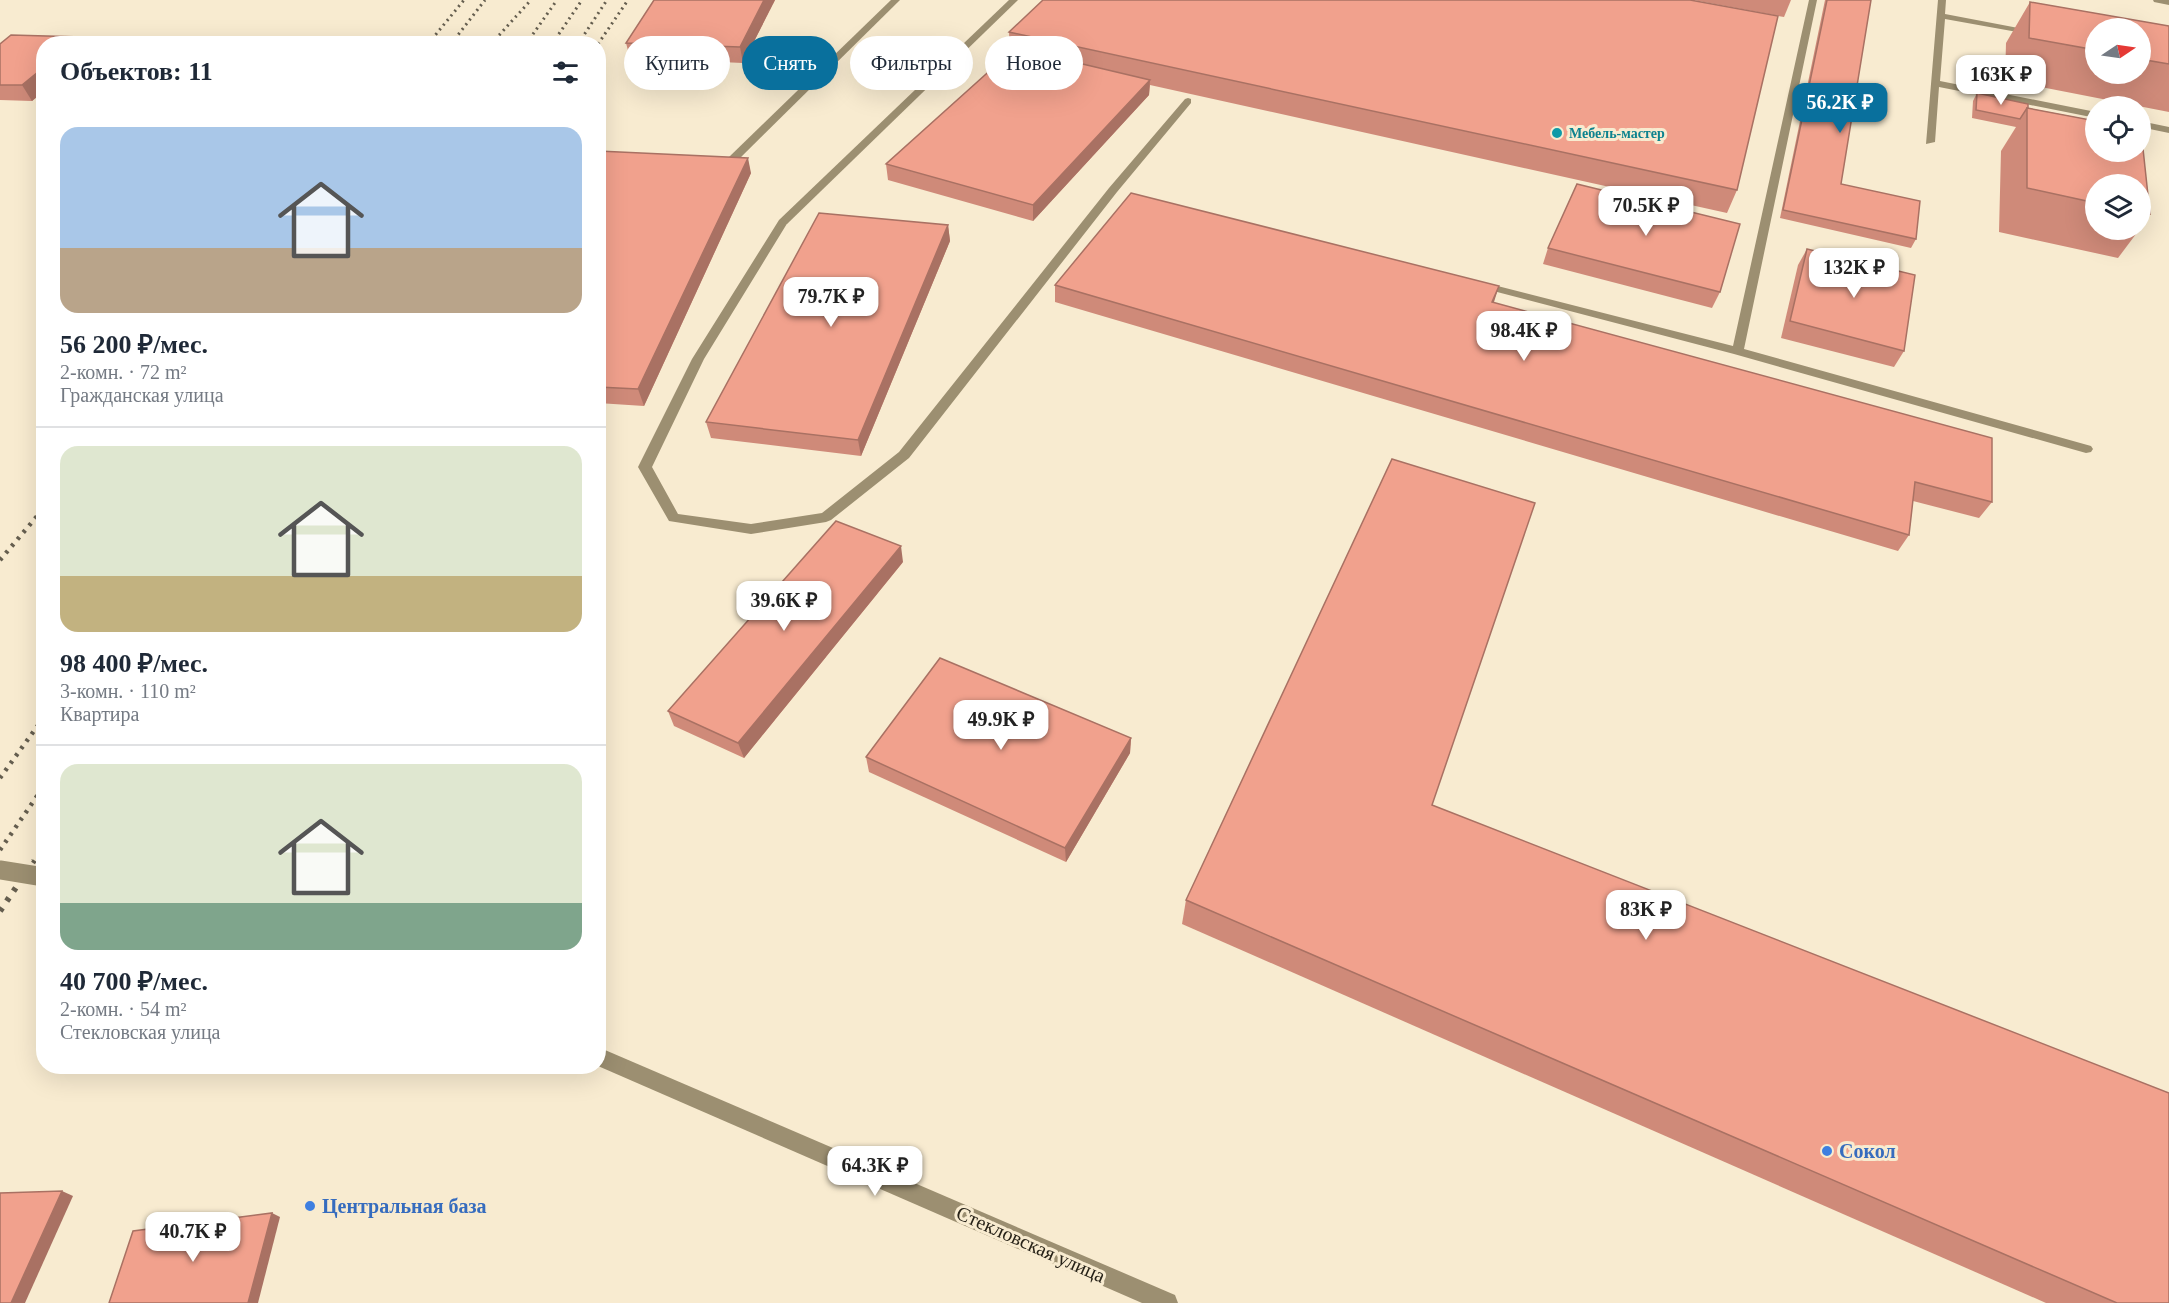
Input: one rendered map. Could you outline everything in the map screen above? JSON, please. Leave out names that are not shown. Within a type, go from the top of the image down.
[{"type":"street","points":[[732,160],[896,0]]},
{"type":"street","points":[[1014,0],[783,222],[698,359],[645,467],[674,518],[751,529],[826,517],[904,455],[1188,101]]},
{"type":"street","points":[[1738,351],[1813,0]]},
{"type":"street","points":[[1930,142],[1943,16],[1942,0]]},
{"type":"street","points":[[2159,0],[2169,2]]},
{"type":"street","points":[[1943,16],[2049,35]]},
{"type":"street","points":[[1935,83],[2085,113]]},
{"type":"street","points":[[2151,126],[2169,130]]},
{"type":"street","points":[[1460,280],[1738,351],[2086,449]]},
{"type":"street","points":[[0,870],[36,876]]},
{"type":"street","name":"Стекловская улица","points":[[606,1059],[1167,1303]]},
{"type":"building","points":[[654,0],[764,0],[746,36],[742,36],[740,47],[730,47],[730,36],[631,36]]},
{"type":"building","name":"Мебель-мастер","points":[[1043,0],[1690,0],[1778,16],[1737,190],[1083,48],[1083,36],[1027,36],[1009,32]]},
{"type":"building","points":[[1827,0],[1871,0],[1841,184],[1920,201],[1916,239],[1783,210]]},
{"type":"building","points":[[2030,2],[2123,18],[2085,18],[2085,48],[2029,38]]},
{"type":"building","points":[[2151,23],[2169,26],[2169,64],[2151,61]]},
{"type":"building","points":[[11,35],[46,36],[36,36],[36,74],[22,85],[0,85],[0,44]]},
{"type":"building","points":[[1083,64],[1150,80],[1033,205],[886,164],[968,90],[973,90],[973,86],[985,75],[985,90],[1083,90]]},
{"type":"building","points":[[1977,93],[2028,104],[2028,108],[2020,119],[1976,110]]},
{"type":"building","points":[[2027,108],[2085,119],[2085,162],[2144,162],[2146,174],[2085,174],[2085,201],[2027,188]]},
{"type":"building","points":[[606,151],[748,158],[638,389],[606,387]]},
{"type":"building","points":[[1577,184],[1740,224],[1720,292],[1548,248]]},
{"type":"building","points":[[1131,193],[1499,286],[1492,302],[1992,438],[1992,502],[1915,482],[1909,535],[1055,285]]},
{"type":"building","points":[[819,213],[948,225],[858,440],[706,422]]},
{"type":"building","points":[[1807,249],[1915,275],[1904,351],[1790,321]]},
{"type":"building","points":[[1392,459],[1535,503],[1432,805],[2169,1093],[2169,1303],[2117,1303],[1186,900]]},
{"type":"building","points":[[836,521],[901,546],[738,743],[668,711]]},
{"type":"building","points":[[940,658],[1131,738],[1065,848],[866,757]]},
{"type":"building","points":[[62,1191],[11,1303],[0,1303],[0,1193]]},
{"type":"building","points":[[272,1213],[248,1303],[109,1303],[133,1231]]},
{"type":"railway","points":[[435,36],[464,0]]},
{"type":"railway","points":[[457,36],[485,0]]},
{"type":"railway","points":[[498,36],[531,0]]},
{"type":"railway","points":[[532,36],[557,0]]},
{"type":"railway","points":[[557,36],[582,0]]},
{"type":"railway","points":[[583,36],[607,0]]},
{"type":"railway","points":[[603,36],[628,0]]},
{"type":"railway","points":[[0,560],[36,517]]},
{"type":"railway","points":[[0,778],[36,728]]},
{"type":"railway","points":[[0,850],[36,798]]},
{"type":"railway","points":[[33,863],[36,858]]},
{"type":"railway","points":[[0,911],[34,861]]},
{"type":"place","name":"Мебель-мастер","points":[[1557,133]]},
{"type":"place","name":"Сокол","points":[[1827,1151]]},
{"type":"place","name":"Центральная база","points":[[310,1206]]}]
